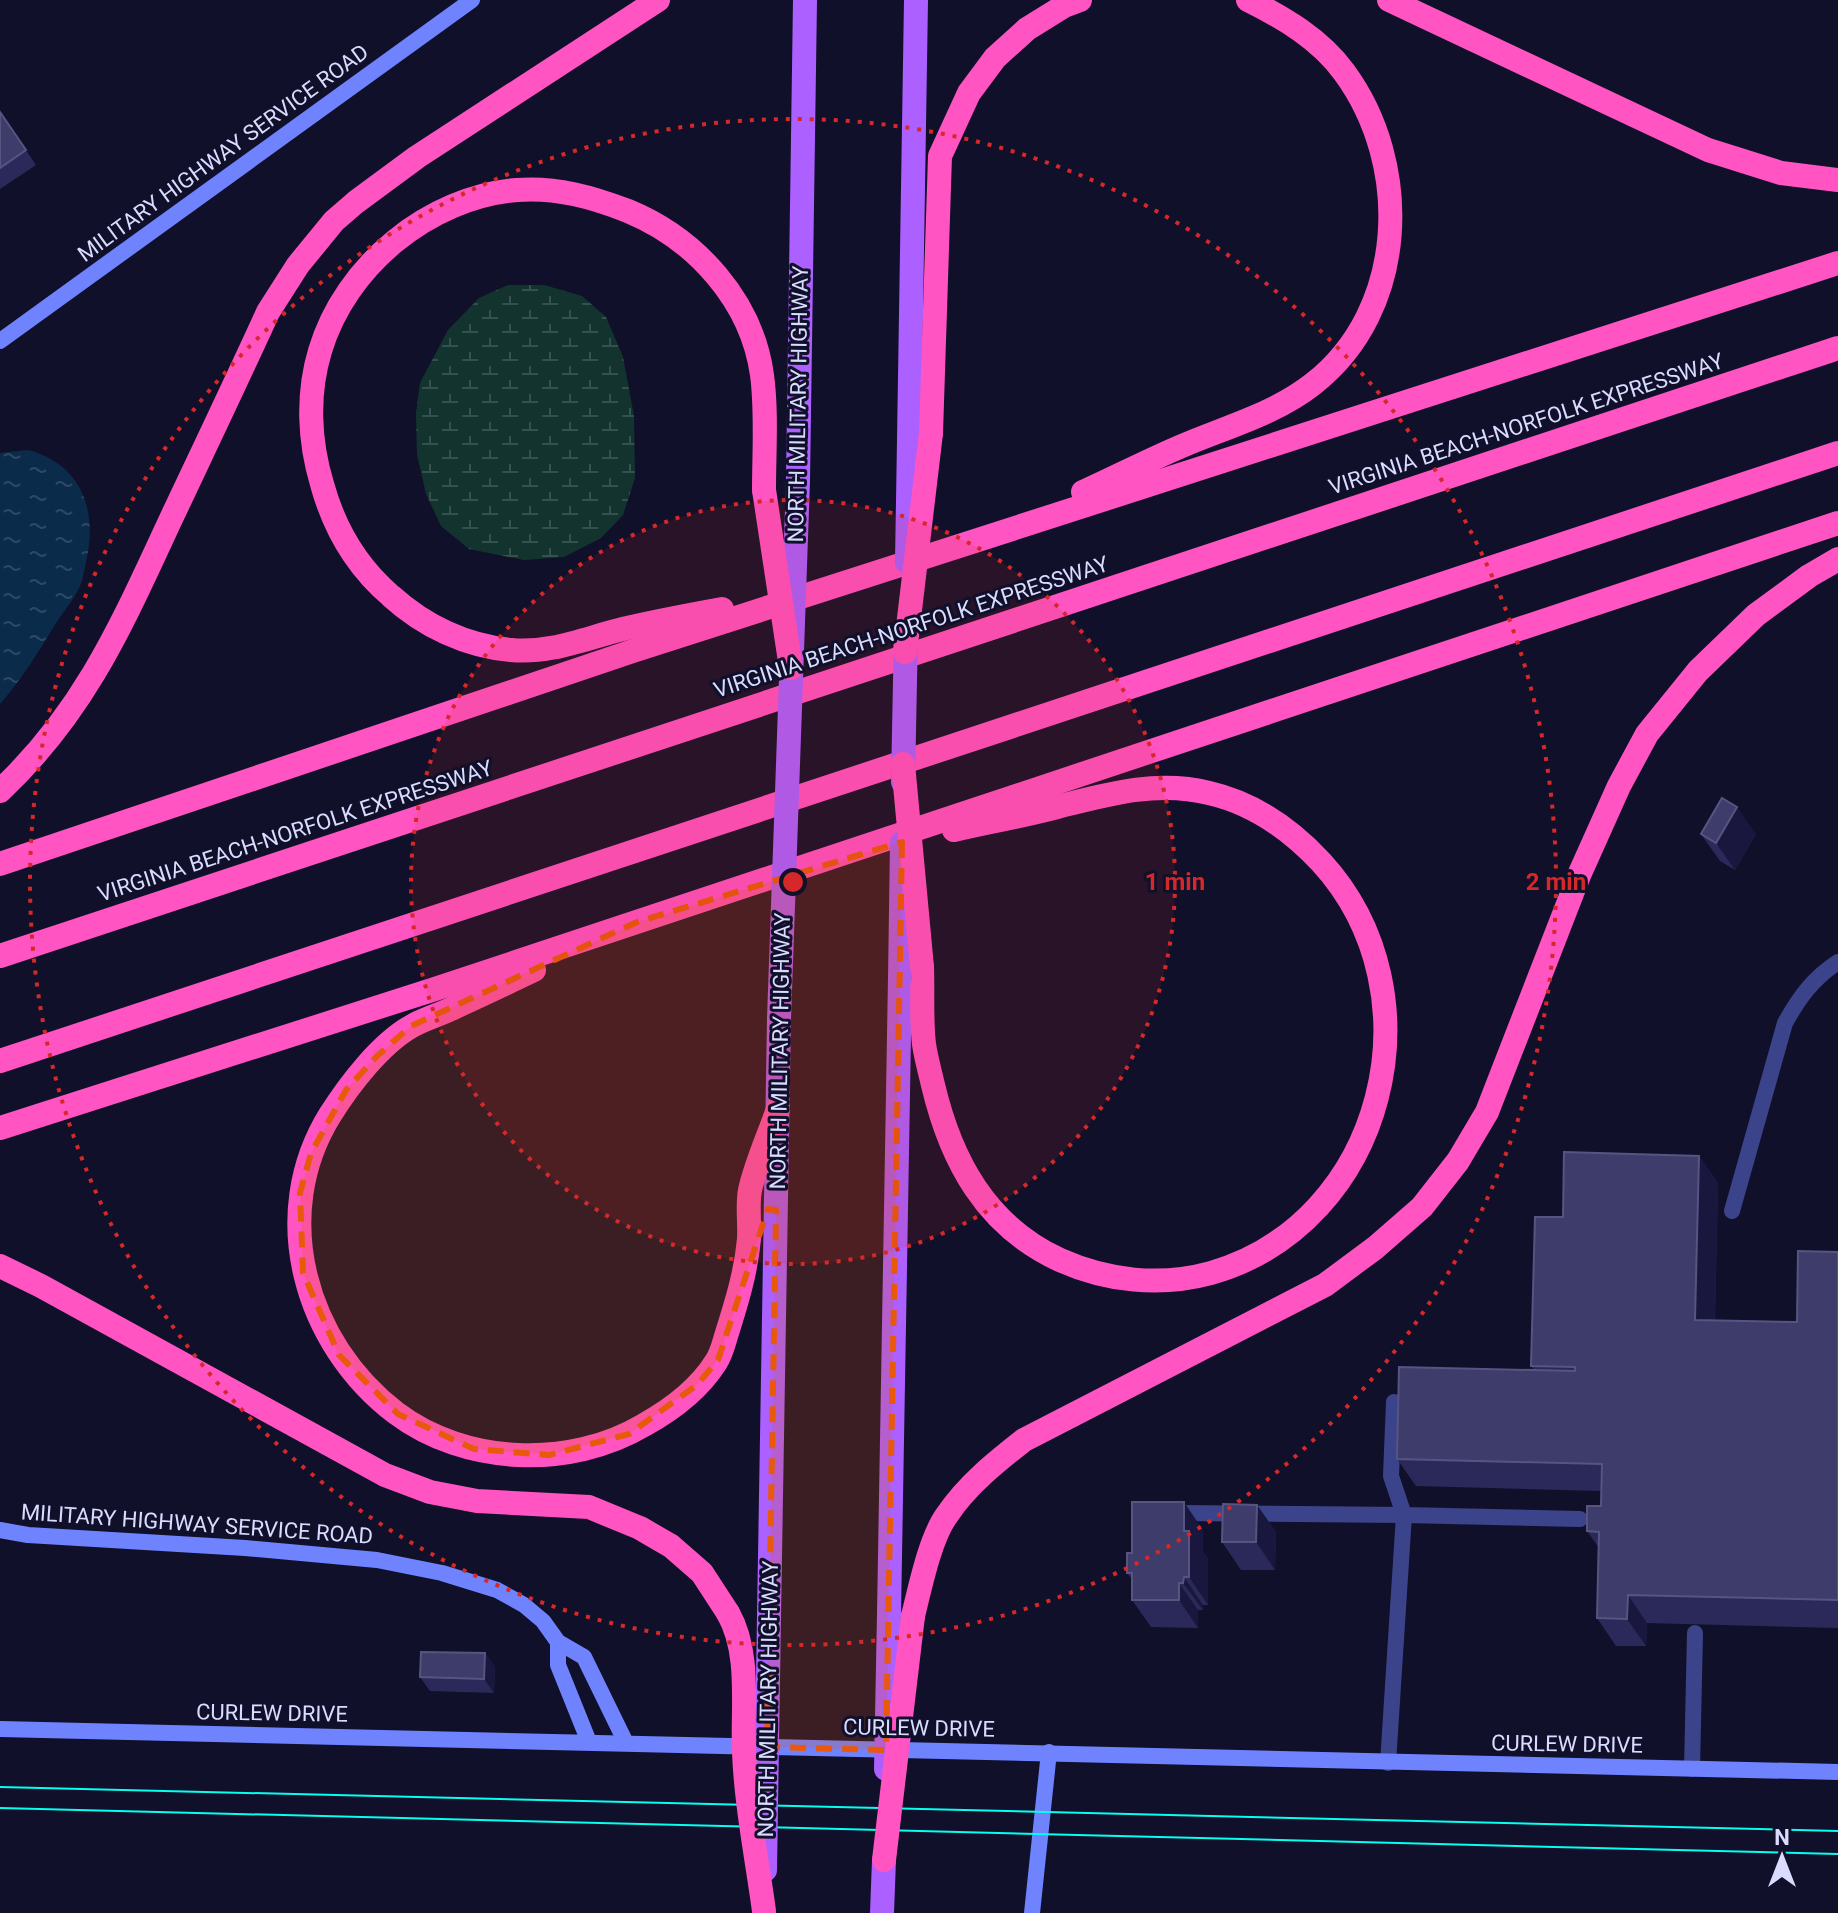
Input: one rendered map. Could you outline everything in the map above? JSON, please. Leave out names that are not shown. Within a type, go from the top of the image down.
[{"type":"highway","points":[[0,791],[37,754],[75,705],[112,646],[268,312],[298,265],[334,221],[417,157],[658,0]]},
{"type":"highway","points":[[905,652],[940,156],[969,93],[995,58],[1027,29],[1064,6],[1080,0]]},
{"type":"highway","points":[[996,534],[1180,446],[1265,413],[1314,384],[1347,349],[1369,314],[1383,276],[1391,229],[1390,180],[1378,133],[1365,104],[1343,70],[1315,41],[1282,17],[1248,0]]},
{"type":"highway","points":[[1389,0],[1708,150],[1781,173],[1838,180]]},
{"type":"highway","points":[[791,668],[764,490],[762,375],[749,328],[734,298],[708,265],[684,242],[649,220],[596,198],[556,191],[516,190],[476,197],[439,212],[411,229],[358,278],[336,313],[320,350],[312,391],[311,423],[316,463],[330,512],[349,549],[375,582],[406,610],[442,632],[480,645],[513,651],[557,647],[622,629],[846,584]]},
{"type":"highway","points":[[0,864],[619,656],[1838,263]]},
{"type":"highway","name":"VIRGINIA BEACH-NORFOLK EXPRESSWAY","points":[[0,956],[1838,348]]},
{"type":"highway","points":[[0,1061],[1838,453]]},
{"type":"highway","points":[[0,1128],[637,922],[1838,523]]},
{"type":"highway","points":[[884,1860],[901,1615],[945,1517],[994,1463],[1024,1440],[1325,1285],[1375,1248],[1422,1207],[1458,1161],[1487,1112],[1580,873],[1619,786],[1647,734],[1698,671],[1756,615],[1838,559]]},
{"type":"highway","points":[[827,858],[1055,808],[1110,792],[1147,788],[1209,792],[1246,805],[1273,820],[1310,850],[1333,876],[1357,912],[1376,960],[1382,994],[1386,1045],[1381,1088],[1368,1129],[1349,1167],[1330,1195],[1294,1231],[1261,1254],[1232,1267],[1193,1278],[1161,1281],[1121,1279],[1081,1269],[1044,1252],[1004,1223],[972,1186],[952,1150],[939,1111],[924,1044],[922,967],[903,764]]},
{"type":"highway","points":[[637,922],[411,1026],[377,1056],[346,1090],[321,1130],[311,1153],[300,1193],[298,1233],[303,1273],[316,1311],[339,1355],[366,1387],[398,1414],[434,1435],[474,1449],[549,1455],[590,1448],[629,1434],[665,1413],[697,1385],[718,1360],[745,1280],[750,1192],[778,1109]]},
{"type":"highway","points":[[0,1266],[385,1475],[430,1492],[477,1501],[589,1507],[640,1528],[671,1546],[702,1573],[735,1625],[743,1679],[744,1754],[764,1912]]},
{"type":"main road","name":"NORTH MILITARY HIGHWAY","points":[[764,1912],[779,1019],[798,481],[805,0]]},
{"type":"main road","points":[[916,0],[920,437]]},
{"type":"main road","points":[[901,1615],[900,978],[905,652]]},
{"type":"main road","points":[[882,1913],[884,1860]]},
{"type":"street","name":"MILITARY HIGHWAY SERVICE ROAD","points":[[0,341],[472,0]]},
{"type":"street","points":[[1732,1211],[1785,1023],[1801,995],[1822,972],[1838,962]]},
{"type":"street","points":[[1388,1763],[1404,1515],[1391,1476],[1394,1402]]},
{"type":"street","points":[[1177,1513],[1580,1519]]},
{"type":"street","name":"MILITARY HIGHWAY SERVICE ROAD","points":[[0,1530],[28,1535],[245,1548],[377,1560],[442,1573],[497,1590],[524,1605],[543,1621],[558,1642],[584,1657],[626,1743]]},
{"type":"street","points":[[1692,1769],[1695,1633]]},
{"type":"street","points":[[558,1642],[558,1665],[589,1742]]},
{"type":"street","name":"CURLEW DRIVE","points":[[0,1729],[1838,1772]]},
{"type":"street","points":[[1032,1913],[1049,1752]]},
{"type":"highlighted area","points":[[902,842],[886,1750],[767,1747],[776,1210],[768,1209],[718,1360],[697,1385],[629,1434],[549,1455],[474,1449],[398,1414],[339,1355],[303,1273],[300,1193],[311,1153],[346,1090],[377,1056],[411,1026],[637,922]]},
{"type":"green space","points":[[508,285],[544,285],[582,296],[606,317],[623,357],[634,416],[635,478],[623,515],[601,538],[564,557],[524,560],[469,549],[441,526],[426,494],[417,454],[416,413],[420,383],[448,330],[479,298]]},
{"type":"water","points":[[28,450],[62,466],[73,478],[87,508],[89,543],[78,591],[30,665],[0,704],[0,453]]},
{"type":"building","points":[[0,112],[26,150],[0,168]]},
{"type":"building","points":[[1722,798],[1737,807],[1716,843],[1701,834]]},
{"type":"building","points":[[1564,1152],[1699,1156],[1695,1320],[1797,1322],[1798,1251],[1838,1252],[1838,1600],[1628,1595],[1627,1619],[1597,1618],[1599,1532],[1587,1531],[1587,1506],[1601,1506],[1602,1464],[1397,1459],[1399,1367],[1575,1371],[1575,1367],[1531,1366],[1535,1217],[1563,1217]]},
{"type":"building","points":[[1132,1502],[1184,1502],[1184,1531],[1189,1531],[1189,1577],[1184,1577],[1183,1583],[1179,1583],[1179,1600],[1132,1600],[1132,1573],[1127,1573],[1127,1553],[1132,1553]]},
{"type":"building","points":[[1223,1504],[1257,1505],[1256,1542],[1222,1542]]},
{"type":"building","points":[[421,1652],[485,1653],[484,1679],[420,1677]]},
{"type":"tram line","points":[[0,1787],[1838,1831]]},
{"type":"tram line","points":[[0,1808],[1838,1854]]}]
